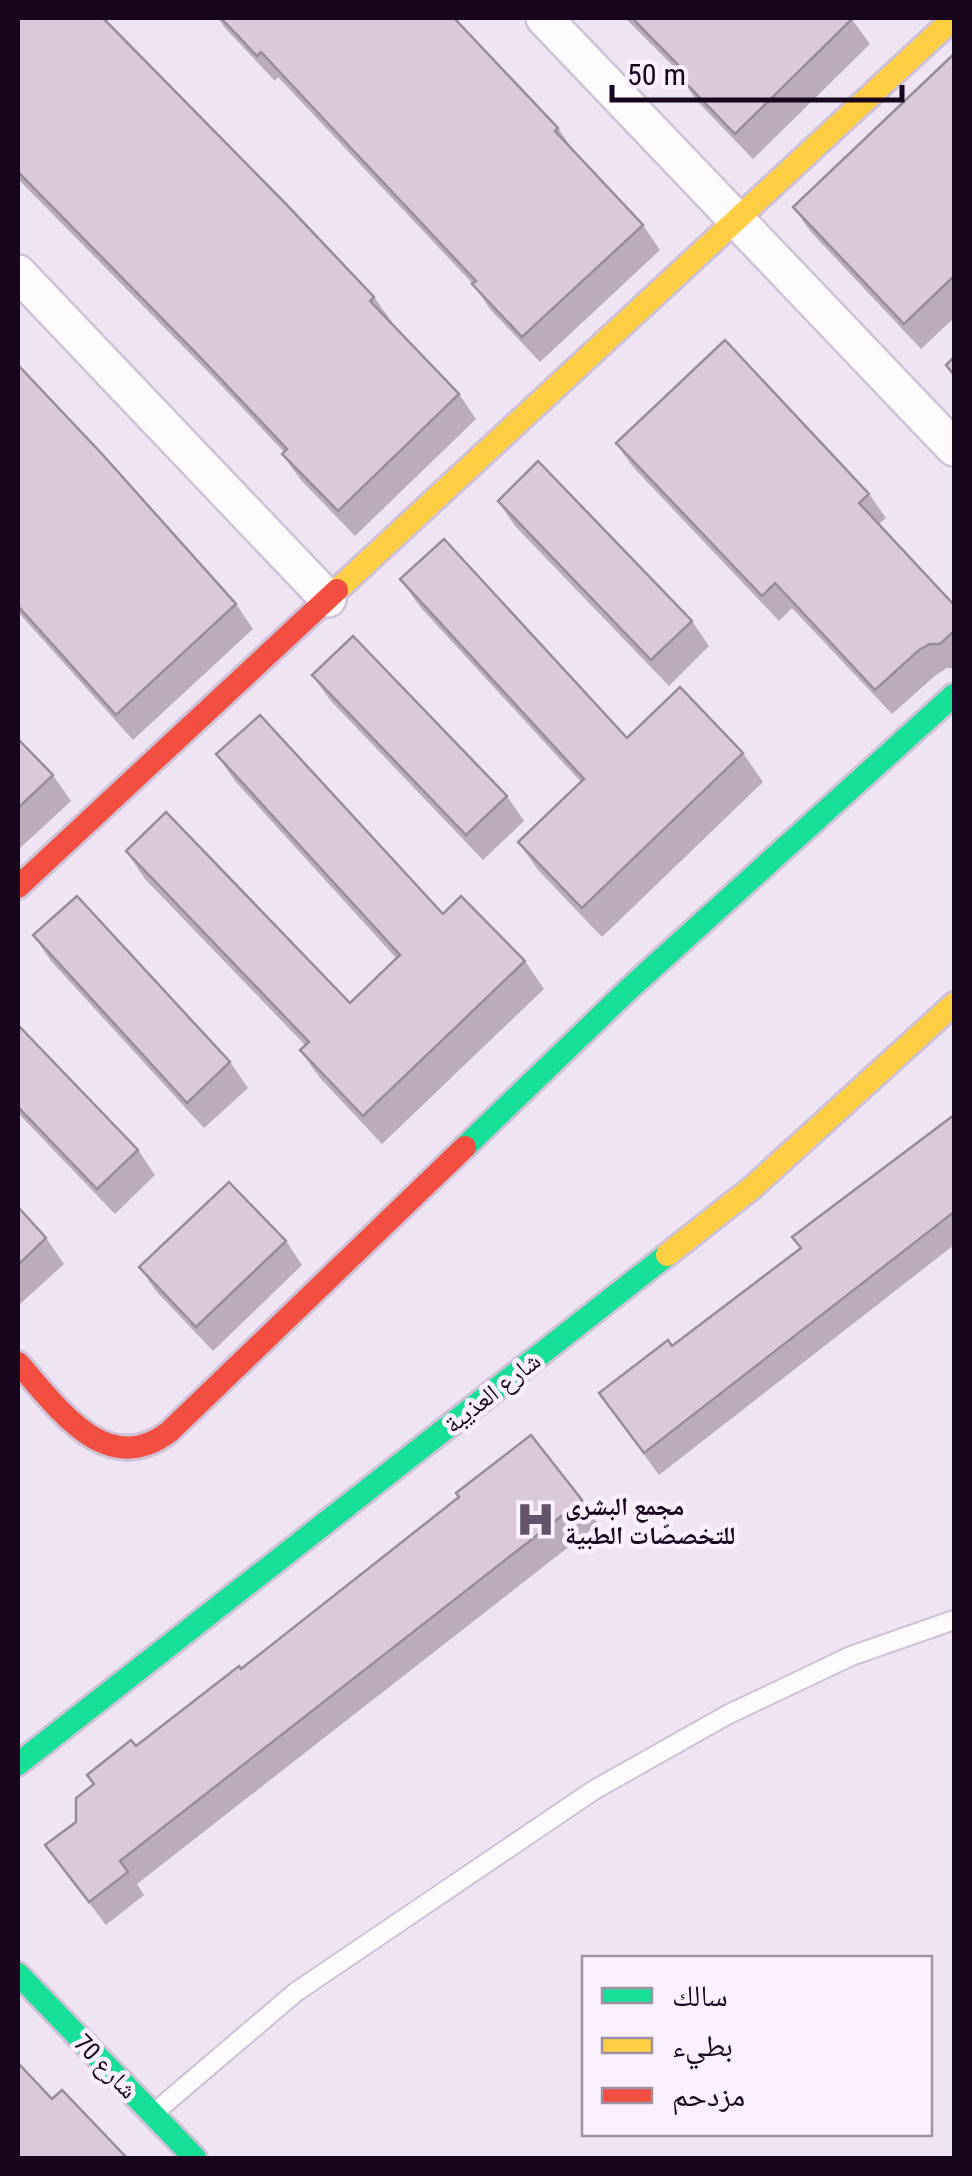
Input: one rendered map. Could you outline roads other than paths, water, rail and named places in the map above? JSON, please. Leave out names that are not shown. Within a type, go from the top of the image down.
[{"type":"street","points":[[544,18],[954,448]]},
{"type":"street","points":[[18,887],[953,18]]},
{"type":"street","points":[[18,273],[328,599]]},
{"type":"street","points":[[18,1363],[97,1443],[115,1450],[145,1448],[169,1432],[629,990],[954,694]]},
{"type":"street","name":"شارع العذيبة","points":[[18,1764],[754,1187],[954,1004]]},
{"type":"street","name":"شارع 70","points":[[18,1974],[194,2158]]},
{"type":"lane","points":[[152,2114],[296,1992],[594,1790],[727,1715],[851,1656],[954,1620]]},
{"type":"place","name":"مجمع البشرى للتخصصّات الطبية","points":[[535,1520]]}]
